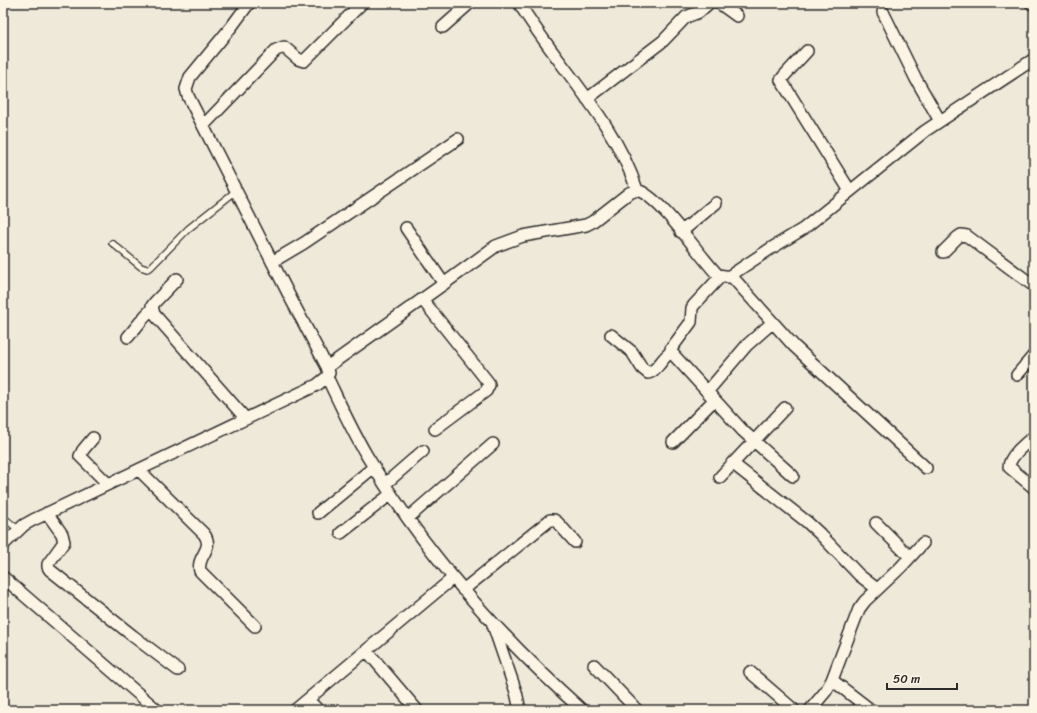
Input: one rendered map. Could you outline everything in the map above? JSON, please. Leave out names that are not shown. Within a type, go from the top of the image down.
[{"type":"street","points":[[249,3],[190,77],[187,83],[188,96],[327,372],[358,439],[388,489],[426,545],[463,590],[491,621],[582,710]]},
{"type":"street","points":[[203,126],[276,50],[284,47],[304,61],[362,3]]},
{"type":"street","points":[[443,27],[470,3]]},
{"type":"street","points":[[519,3],[599,115],[621,152],[632,175],[637,190]]},
{"type":"street","points":[[587,99],[663,40],[686,17],[699,12],[709,3]]},
{"type":"street","points":[[720,3],[737,16]]},
{"type":"street","points":[[883,12],[913,73],[940,121]]},
{"type":"street","points":[[807,51],[782,80],[850,191]]},
{"type":"street","points":[[611,335],[632,352],[642,368],[648,373],[653,371],[664,356],[671,352],[671,348],[691,322],[692,308],[694,305],[724,277],[803,229],[911,142],[1034,59]]},
{"type":"street","points":[[272,262],[304,243],[458,139]]},
{"type":"street","points":[[3,546],[19,530],[33,520],[324,381],[327,372],[422,299],[503,242],[528,235],[586,225],[629,193],[637,190],[644,193],[658,206],[714,272],[724,277],[734,279],[794,346],[926,468]]},
{"type":"street","points":[[681,232],[716,203]]},
{"type":"street","points":[[406,228],[444,284]]},
{"type":"street","points":[[943,252],[961,235],[967,236],[1034,286]]},
{"type":"street","points":[[128,337],[146,314],[152,309],[155,302],[177,278]]},
{"type":"street","points":[[422,299],[489,385],[486,391],[435,429]]},
{"type":"street","points":[[152,309],[154,314],[246,419]]},
{"type":"street","points":[[672,442],[711,396],[747,345],[772,323]]},
{"type":"street","points":[[671,352],[742,431],[793,476]]},
{"type":"street","points":[[1018,375],[1034,355]]},
{"type":"street","points":[[720,477],[753,440],[785,408]]},
{"type":"street","points":[[1034,437],[1027,441],[1014,456],[1008,467],[1034,488]]},
{"type":"street","points":[[93,438],[80,456],[108,484]]},
{"type":"street","points":[[408,518],[493,444]]},
{"type":"street","points":[[341,533],[388,489],[423,451]]},
{"type":"street","points":[[732,463],[807,522],[860,575],[878,589]]},
{"type":"street","points":[[318,513],[374,467]]},
{"type":"street","points":[[139,470],[208,538],[208,543],[199,563],[200,571],[255,626]]},
{"type":"street","points":[[47,513],[62,534],[64,542],[48,564],[50,570],[178,670]]},
{"type":"street","points":[[463,590],[550,520],[557,522],[575,542]]},
{"type":"street","points":[[876,523],[910,556]]},
{"type":"street","points":[[810,710],[826,691],[832,680],[859,609],[865,601],[901,567],[923,543]]},
{"type":"street","points":[[3,577],[157,710]]},
{"type":"street","points":[[295,710],[453,578]]},
{"type":"street","points":[[491,621],[516,692],[520,710]]},
{"type":"street","points":[[367,651],[417,710]]},
{"type":"street","points":[[594,665],[637,710]]},
{"type":"street","points":[[750,672],[794,710]]},
{"type":"street","points":[[832,680],[870,710]]},
{"type":"street","points":[[308,700],[318,710]]},
{"type":"lane","points":[[112,243],[140,267],[147,269],[151,267],[188,229],[236,191]]},
{"type":"lane","points":[[3,517],[19,530]]}]
